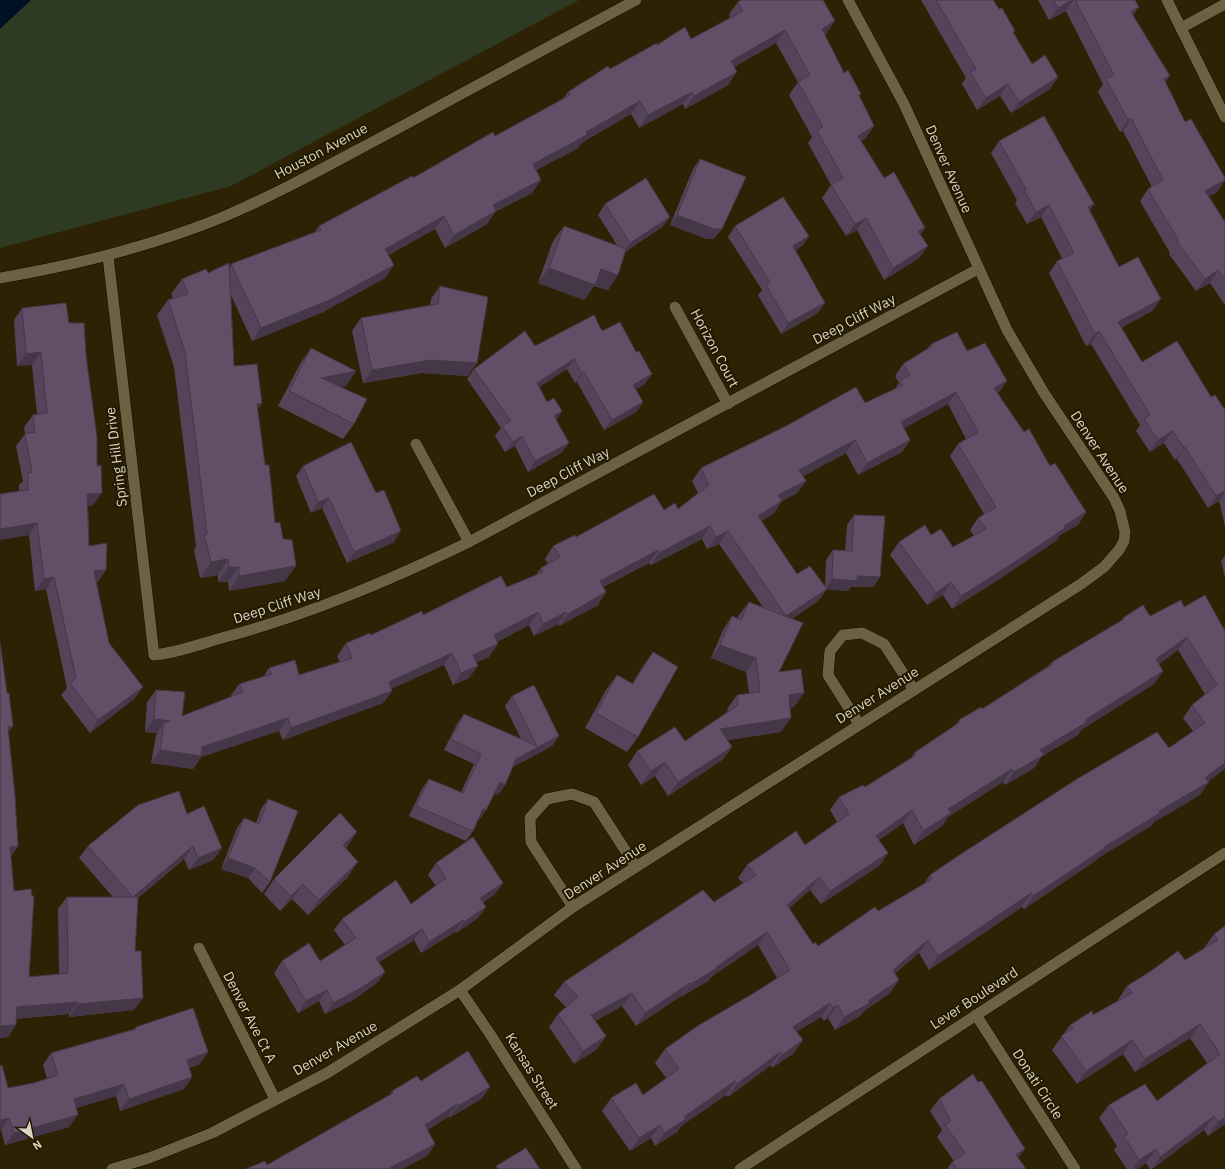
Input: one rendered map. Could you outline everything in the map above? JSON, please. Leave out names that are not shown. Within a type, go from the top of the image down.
[{"type":"street","name":"Houston Avenue","points":[[0,278],[37,272],[108,256],[157,241],[223,217],[293,184],[636,0]]},
{"type":"street","name":"Denver Avenue","points":[[112,1169],[149,1158],[212,1133],[327,1073],[460,990],[572,907],[1081,584],[1104,567],[1119,550],[1124,541],[1125,532],[1114,498],[1044,393],[1007,330],[904,104],[848,0]]},
{"type":"street","points":[[1167,0],[1225,117]]},
{"type":"street","points":[[1181,28],[1225,4]]},
{"type":"street","name":"Spring Hill Drive","points":[[108,256],[154,655]]},
{"type":"street","name":"Deep Cliff Way","points":[[154,655],[246,632],[321,607],[406,573],[469,542],[978,269]]},
{"type":"street","name":"Horizon Court","points":[[675,307],[728,404]]},
{"type":"street","points":[[416,444],[469,542]]},
{"type":"street","points":[[859,724],[828,675],[830,651],[843,635],[862,633],[884,644],[914,690]]},
{"type":"street","points":[[572,907],[531,842],[530,818],[547,799],[572,794],[594,802],[636,867]]},
{"type":"street","name":"Lever Boulevard","points":[[740,1169],[1225,853]]},
{"type":"street","name":"Denver Ave Ct A","points":[[199,948],[275,1099]]},
{"type":"street","name":"Kansas Street","points":[[460,990],[490,1034],[576,1169]]},
{"type":"street","name":"Donati Circle","points":[[976,1015],[1075,1169]]},
{"type":"green space","points":[[0,0],[579,0],[231,186],[0,248]]},
{"type":"water","points":[[0,0],[31,0],[0,29]]},
{"type":"building","points":[[741,0],[823,0],[835,21],[822,29],[844,73],[848,70],[861,94],[859,95],[874,126],[858,136],[884,178],[894,172],[925,228],[918,231],[928,246],[893,268],[866,218],[855,224],[831,185],[843,178],[817,130],[823,127],[798,82],[810,75],[785,30],[731,61],[737,72],[694,96],[692,92],[648,115],[640,101],[586,132],[587,135],[533,164],[541,180],[493,205],[496,211],[454,235],[444,216],[385,249],[394,265],[332,299],[261,328],[231,264],[321,230],[319,226],[412,176],[413,178],[493,132],[495,136],[570,95],[568,92],[608,66],[610,69],[657,43],[657,45],[685,27],[691,39],[743,11],[738,2]]},
{"type":"building","points":[[936,0],[993,0],[999,9],[1002,8],[1015,31],[1013,32],[1032,64],[1045,55],[1058,77],[1019,102],[1008,84],[986,98],[970,72],[976,69]]},
{"type":"building","points":[[1054,0],[1072,0],[1058,8]]},
{"type":"building","points":[[1075,0],[1135,0],[1139,7],[1131,12],[1170,76],[1164,79],[1185,122],[1191,119],[1225,178],[1225,180],[1205,191],[1225,222],[1225,280],[1218,270],[1205,279],[1177,242],[1179,241],[1148,189],[1163,180],[1131,118],[1128,120],[1106,79],[1114,75]]},
{"type":"building","points":[[1044,116],[1094,204],[1088,207],[1119,267],[1138,257],[1161,299],[1118,322],[1142,362],[1177,341],[1211,397],[1215,395],[1225,410],[1225,491],[1216,496],[1173,431],[1158,440],[1144,419],[1150,415],[1099,331],[1095,334],[1057,261],[1074,253],[1049,205],[1036,212],[1024,190],[1026,189],[999,141]]},
{"type":"building","points":[[700,159],[746,177],[722,229],[714,229],[677,215]]},
{"type":"building","points":[[646,178],[670,217],[630,243],[605,204]]},
{"type":"building","points":[[783,197],[809,236],[793,246],[825,303],[788,323],[766,285],[770,282],[735,226]]},
{"type":"building","points":[[564,226],[626,249],[618,275],[601,269],[595,285],[549,268]]},
{"type":"building","points":[[229,263],[234,366],[257,364],[262,403],[257,404],[265,465],[269,465],[275,523],[280,522],[283,539],[292,540],[296,566],[239,576],[239,567],[229,567],[228,559],[211,562],[204,535],[207,534],[185,352],[168,300],[188,294],[182,279],[206,269],[208,273]]},
{"type":"building","points":[[440,286],[488,297],[477,363],[431,360],[372,370],[361,318],[438,304]]},
{"type":"building","points":[[66,303],[69,323],[84,323],[86,355],[97,438],[97,466],[101,465],[102,493],[87,494],[89,546],[107,543],[106,570],[94,571],[109,643],[143,687],[98,720],[70,683],[76,678],[54,577],[44,579],[37,523],[0,529],[0,494],[28,490],[28,473],[32,472],[25,434],[35,432],[33,415],[47,413],[41,352],[26,354],[22,308]]},
{"type":"building","points":[[594,315],[602,331],[620,322],[636,352],[639,351],[652,374],[633,385],[643,402],[612,420],[584,372],[582,373],[574,359],[537,383],[547,402],[554,398],[562,411],[554,416],[569,443],[535,461],[522,436],[513,442],[502,426],[511,421],[474,369],[525,331],[535,346]]},
{"type":"building","points":[[957,332],[967,351],[985,343],[1007,381],[994,388],[1024,432],[1029,429],[1050,466],[1055,463],[1086,512],[1064,526],[1065,528],[1015,562],[961,596],[951,582],[936,593],[899,542],[925,525],[931,535],[941,529],[953,547],[986,529],[978,518],[996,507],[958,444],[978,432],[956,392],[901,422],[910,440],[867,463],[855,440],[799,470],[806,481],[778,495],[782,501],[758,516],[797,574],[810,566],[827,589],[786,616],[728,531],[716,537],[710,526],[659,553],[658,550],[600,581],[606,592],[568,614],[566,612],[543,624],[538,612],[494,635],[498,644],[473,655],[478,666],[461,673],[452,653],[389,682],[392,691],[291,728],[288,718],[202,747],[201,756],[160,750],[164,723],[170,721],[154,719],[156,690],[185,692],[182,716],[243,692],[239,684],[272,674],[269,668],[295,660],[299,675],[352,658],[346,643],[370,633],[371,635],[422,611],[423,615],[501,576],[507,587],[543,572],[541,568],[560,557],[553,546],[575,535],[576,537],[654,494],[664,510],[675,503],[678,509],[709,485],[701,468],[786,426],[856,387],[865,403],[903,385],[900,381],[910,375],[903,364],[932,346],[931,344]]},
{"type":"building","points":[[311,348],[356,371],[321,378],[367,399],[354,424],[289,391]]},
{"type":"building","points":[[351,442],[376,493],[384,490],[401,531],[354,552],[329,498],[318,502],[303,466]]},
{"type":"building","points":[[854,515],[885,516],[880,577],[858,576],[856,581],[832,579],[833,550],[852,551]]},
{"type":"building","points":[[1205,595],[1225,631],[1225,763],[1205,778],[1209,782],[1159,811],[1160,813],[1104,847],[1105,848],[1033,896],[1031,893],[938,956],[928,940],[893,970],[899,980],[868,1001],[870,1003],[844,1017],[838,1005],[833,1008],[830,1003],[793,1027],[803,1040],[782,1055],[780,1052],[737,1084],[735,1081],[684,1117],[686,1119],[664,1133],[660,1125],[639,1138],[611,1098],[636,1083],[643,1095],[679,1069],[665,1049],[699,1025],[790,970],[767,932],[716,967],[717,968],[691,984],[690,983],[645,1013],[632,993],[591,1015],[606,1036],[583,1051],[558,1014],[578,997],[564,982],[703,890],[714,902],[756,875],[747,865],[796,831],[805,845],[849,814],[839,797],[863,785],[865,787],[916,755],[914,753],[960,722],[959,720],[981,707],[982,709],[1053,664],[1052,662],[1124,619],[1123,618],[1143,605],[1150,616],[1181,600],[1184,607]],"holes":[[[1187,637],[1217,685],[1192,705],[1205,723],[1169,748],[1157,732],[1077,779],[961,854],[930,875],[932,879],[878,911],[875,907],[818,946],[815,942],[813,944],[787,905],[819,877],[830,891],[888,853],[876,836],[912,810],[923,831],[951,813],[948,809],[1012,769],[1014,772],[1044,755],[1040,750],[1087,722],[1085,720],[1163,671],[1156,659]]]},
{"type":"building","points":[[749,602],[803,623],[779,672],[801,669],[804,693],[789,695],[791,718],[720,729],[732,747],[678,782],[665,762],[651,771],[637,751],[675,727],[685,741],[738,705],[737,695],[760,692],[756,658],[720,645],[732,616],[741,620]]},
{"type":"building","points":[[0,642],[13,726],[8,727],[18,846],[10,847],[14,891],[31,889],[32,896],[34,896],[29,977],[68,973],[67,897],[138,897],[135,951],[141,951],[143,998],[78,1004],[78,1002],[17,1007],[16,1025],[0,1026]]},
{"type":"building","points":[[653,652],[678,667],[638,737],[596,713],[617,675],[633,684]]},
{"type":"building","points":[[534,685],[559,736],[516,759],[505,785],[500,782],[486,810],[483,809],[473,831],[416,806],[429,779],[463,793],[481,754],[451,739],[464,714],[537,746],[512,696]]},
{"type":"building","points":[[179,791],[187,814],[204,806],[222,848],[198,858],[193,846],[133,897],[88,846],[138,805]]},
{"type":"building","points":[[268,799],[298,811],[270,882],[255,868],[228,858],[244,818],[259,824]]},
{"type":"building","points":[[340,813],[357,832],[343,845],[358,862],[319,900],[303,884],[291,896],[274,879]]},
{"type":"building","points":[[473,837],[503,883],[480,898],[486,907],[464,922],[463,920],[429,942],[422,929],[376,958],[385,972],[361,988],[333,1003],[327,990],[306,1001],[282,961],[309,943],[320,961],[356,938],[342,919],[396,880],[411,904],[446,878],[436,863]]},
{"type":"building","points":[[1225,926],[1225,1117],[1218,1122],[1214,1116],[1160,1157],[1156,1149],[1139,1160],[1124,1136],[1128,1134],[1109,1105],[1145,1084],[1157,1101],[1220,1054],[1200,1024],[1145,1059],[1132,1040],[1086,1071],[1061,1036],[1073,1028],[1070,1025],[1092,1011],[1093,1015],[1132,993],[1127,986],[1151,971],[1178,951],[1185,960],[1218,940],[1214,934]]},
{"type":"building","points":[[193,1008],[208,1052],[187,1060],[192,1077],[129,1099],[124,1084],[74,1099],[78,1115],[14,1133],[9,1118],[0,1120],[0,1066],[2,1065],[8,1088],[34,1083],[58,1075],[51,1053],[136,1029],[136,1027]]},
{"type":"building","points":[[468,1051],[490,1087],[458,1106],[457,1104],[425,1125],[435,1144],[388,1169],[246,1169],[265,1161],[267,1165],[393,1093],[392,1091],[417,1076],[421,1081]]},
{"type":"building","points":[[973,1074],[978,1082],[982,1081],[1025,1149],[1016,1155],[1026,1169],[957,1169],[952,1162],[965,1153],[945,1125],[951,1121],[939,1099]]},
{"type":"building","points":[[526,1148],[540,1169],[498,1169],[496,1166]]}]
